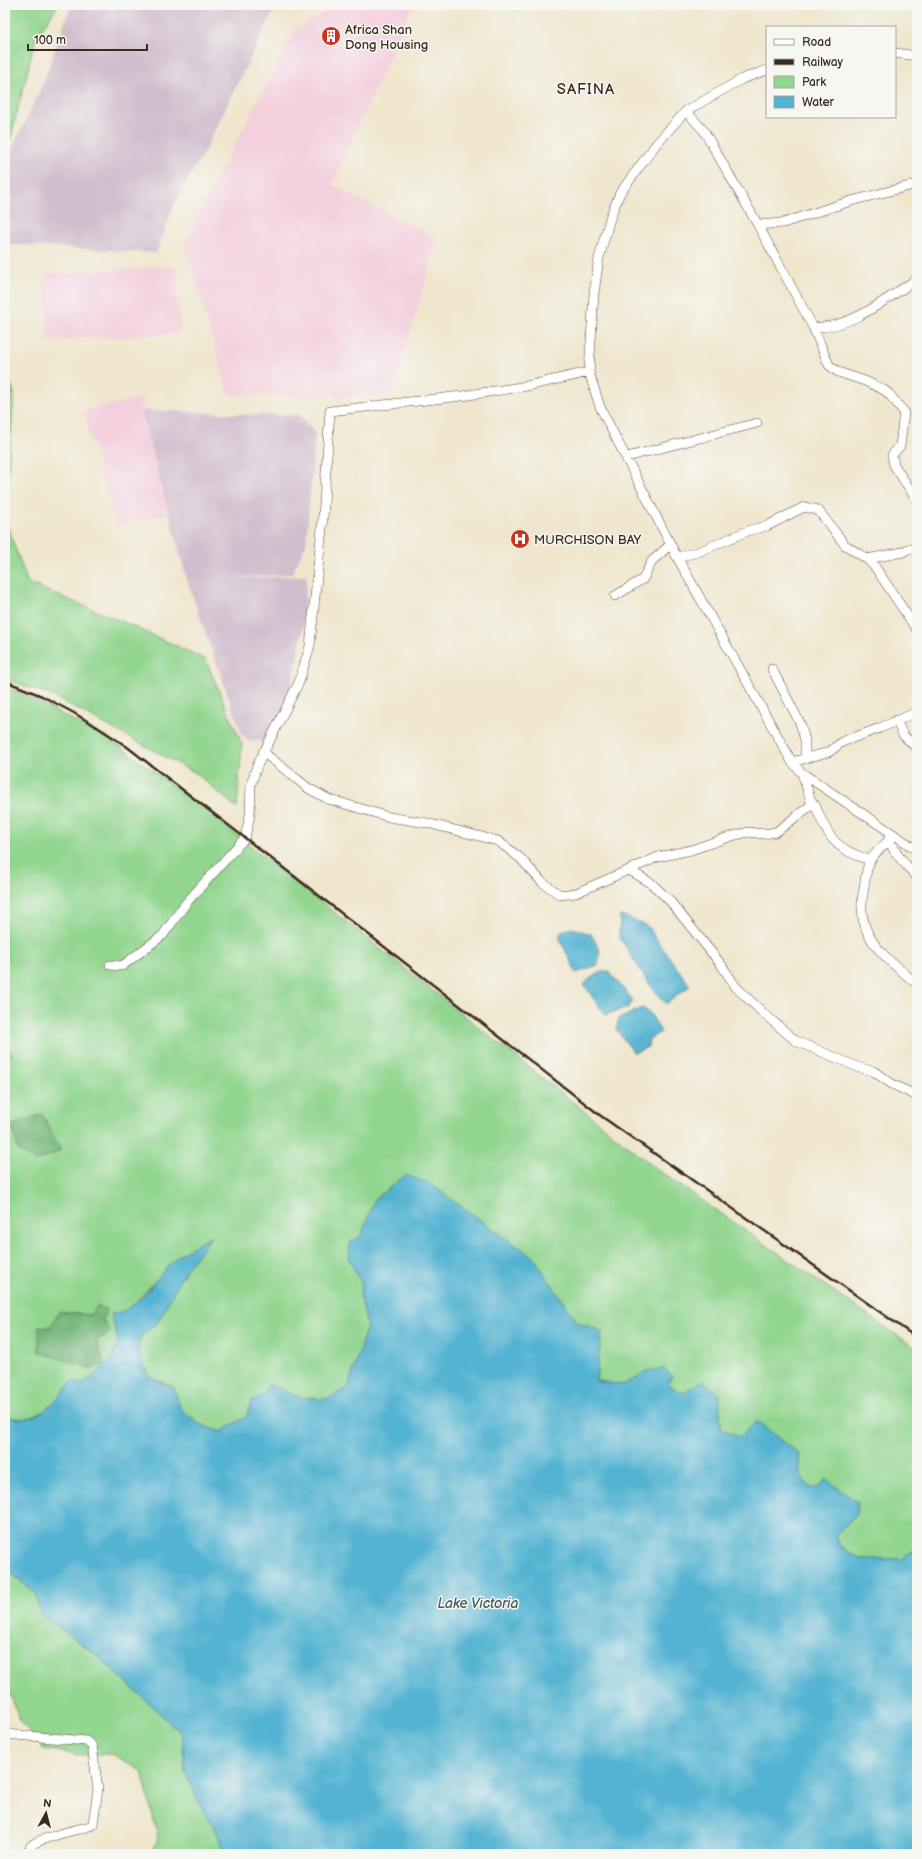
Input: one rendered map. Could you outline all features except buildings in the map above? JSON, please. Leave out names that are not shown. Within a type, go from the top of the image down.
[{"type":"street","points":[[896,53],[917,56]]},
{"type":"street","points":[[766,70],[742,79],[686,111],[657,143],[620,193],[611,215],[599,258],[595,286],[589,372],[600,407],[676,557],[792,762],[802,773],[888,837],[917,850]]},
{"type":"street","points":[[686,111],[704,131],[758,225],[813,328],[832,368],[884,390],[904,412],[900,446],[892,455],[894,465],[917,500]]},
{"type":"street","points":[[758,225],[783,223],[851,201],[917,184]]},
{"type":"street","points":[[813,328],[838,326],[869,310],[917,279]]},
{"type":"street","points":[[110,965],[122,966],[163,935],[186,903],[245,838],[250,815],[250,784],[263,752],[299,682],[310,646],[323,518],[330,411],[462,396],[527,386],[589,372]]},
{"type":"street","points":[[627,458],[757,423]]},
{"type":"street","points":[[676,557],[698,552],[750,530],[767,526],[804,507],[818,510],[845,545],[875,567],[917,630]]},
{"type":"street","points":[[615,596],[643,578],[652,561],[670,545]]},
{"type":"street","points":[[867,560],[903,552],[908,549],[917,549]]},
{"type":"street","points":[[772,669],[800,723],[805,740],[805,759]]},
{"type":"street","points":[[792,762],[805,759],[808,756],[829,752],[842,742],[917,712]]},
{"type":"street","points":[[896,720],[903,735],[917,748]]},
{"type":"street","points":[[263,752],[308,788],[328,799],[389,817],[427,823],[498,841],[520,858],[542,882],[560,895],[576,893],[658,857],[691,850],[748,832],[764,834],[776,832],[810,806],[815,806]]},
{"type":"street","points":[[802,773],[812,801],[823,825],[832,839],[851,855],[870,860]]},
{"type":"street","points":[[888,837],[870,860],[860,906],[862,924],[871,941],[917,984]]},
{"type":"street","points":[[888,837],[903,862],[917,877]]},
{"type":"street","points":[[628,870],[651,883],[669,900],[720,963],[736,987],[763,1013],[796,1041],[860,1068],[874,1071],[892,1084],[917,1096]]},
{"type":"street","points":[[5,1734],[86,1741],[92,1746],[98,1789],[93,1824],[33,1844],[30,1848],[29,1854]]},
{"type":"shaded area","points":[[71,5],[259,5],[274,10],[207,146],[175,203],[156,253],[5,244],[5,191],[13,147],[42,86]]},
{"type":"shaded area","points":[[338,5],[413,5],[332,185],[438,239],[391,396],[229,395],[184,242],[294,31]]},
{"type":"shaded area","points":[[176,266],[180,333],[48,341],[44,274]]},
{"type":"shaded area","points":[[145,397],[141,410],[174,512],[116,526],[83,411]]},
{"type":"shaded area","points":[[141,410],[259,415],[299,415],[315,433],[306,544],[292,574],[213,579],[307,576],[302,636],[290,691],[266,741],[248,741],[242,735],[187,580]]},
{"type":"green space","points":[[5,5],[58,5],[36,38],[5,159]]},
{"type":"green space","points":[[5,366],[14,393],[5,509]]},
{"type":"green space","points":[[5,520],[28,583],[121,621],[205,659],[242,744],[237,808],[197,774],[51,695],[5,679]]},
{"type":"green space","points":[[5,688],[16,691],[110,739],[203,808],[662,1173],[917,1349],[917,1552],[913,1552],[902,1559],[861,1559],[841,1548],[835,1535],[856,1515],[820,1487],[810,1489],[800,1474],[799,1454],[740,1437],[721,1429],[719,1393],[682,1394],[647,1371],[623,1385],[596,1381],[601,1331],[577,1322],[560,1298],[375,1199],[361,1236],[349,1259],[362,1284],[360,1294],[367,1326],[348,1388],[327,1399],[297,1397],[269,1384],[264,1395],[251,1401],[247,1416],[221,1432],[199,1424],[180,1408],[174,1388],[148,1376],[137,1347],[142,1335],[157,1323],[185,1271],[210,1237],[177,1257],[137,1301],[122,1313],[118,1341],[112,1359],[86,1383],[72,1381],[52,1404],[35,1416],[16,1418],[5,1415],[5,1360],[7,1351],[5,1350]]},
{"type":"green space","points":[[5,1042],[12,1055],[5,1060]]},
{"type":"green space","points":[[42,1114],[61,1150],[37,1161],[19,1151],[12,1125]]},
{"type":"green space","points":[[97,1306],[106,1309],[103,1320],[110,1332],[96,1341],[105,1364],[91,1368],[39,1352],[39,1326],[50,1327],[59,1312],[90,1315]]},
{"type":"green space","points":[[5,1568],[36,1594],[40,1614],[97,1655],[182,1734],[185,1771],[198,1801],[218,1834],[224,1854],[152,1854],[158,1838],[142,1771],[112,1754],[81,1755],[43,1749],[20,1720],[5,1676]]},
{"type":"water","points":[[620,916],[647,926],[690,986],[666,1004],[649,984],[619,936]]},
{"type":"water","points":[[572,928],[591,934],[600,950],[598,965],[576,973],[559,937],[562,931]]},
{"type":"water","points":[[603,971],[608,971],[633,1000],[629,1007],[605,1015],[584,985],[589,979]]},
{"type":"water","points":[[642,1008],[650,1013],[661,1032],[649,1039],[648,1047],[634,1053],[616,1029],[619,1019]]},
{"type":"water","name":"Lake Victoria","points":[[406,1175],[430,1184],[534,1258],[577,1322],[602,1331],[596,1381],[623,1385],[647,1371],[664,1368],[672,1376],[668,1384],[682,1393],[703,1381],[719,1393],[721,1429],[740,1437],[757,1421],[799,1454],[800,1474],[810,1488],[820,1487],[826,1479],[858,1503],[856,1515],[835,1535],[841,1548],[861,1559],[902,1559],[913,1552],[917,1552],[917,1854],[224,1854],[218,1834],[198,1801],[185,1771],[182,1734],[97,1655],[40,1614],[36,1594],[5,1568],[5,1415],[16,1418],[35,1416],[52,1404],[72,1381],[86,1382],[112,1359],[118,1341],[111,1314],[122,1311],[131,1306],[140,1299],[169,1264],[177,1257],[212,1236],[185,1271],[157,1323],[142,1335],[137,1347],[148,1376],[174,1388],[180,1408],[199,1424],[221,1432],[247,1416],[251,1401],[264,1395],[269,1384],[297,1397],[326,1399],[348,1388],[367,1326],[360,1294],[362,1284],[349,1259],[350,1243],[361,1236],[375,1199]]},
{"type":"railway","points":[[5,681],[42,696],[74,713],[126,746],[601,1116],[917,1338]]},
{"type":"place","name":"Africa Shan Dong Housing","points":[[331,36]]},
{"type":"place","name":"MURCHISON BAY","points":[[520,539]]},
{"type":"district","name":"SAFINA","points":[[586,89]]}]
